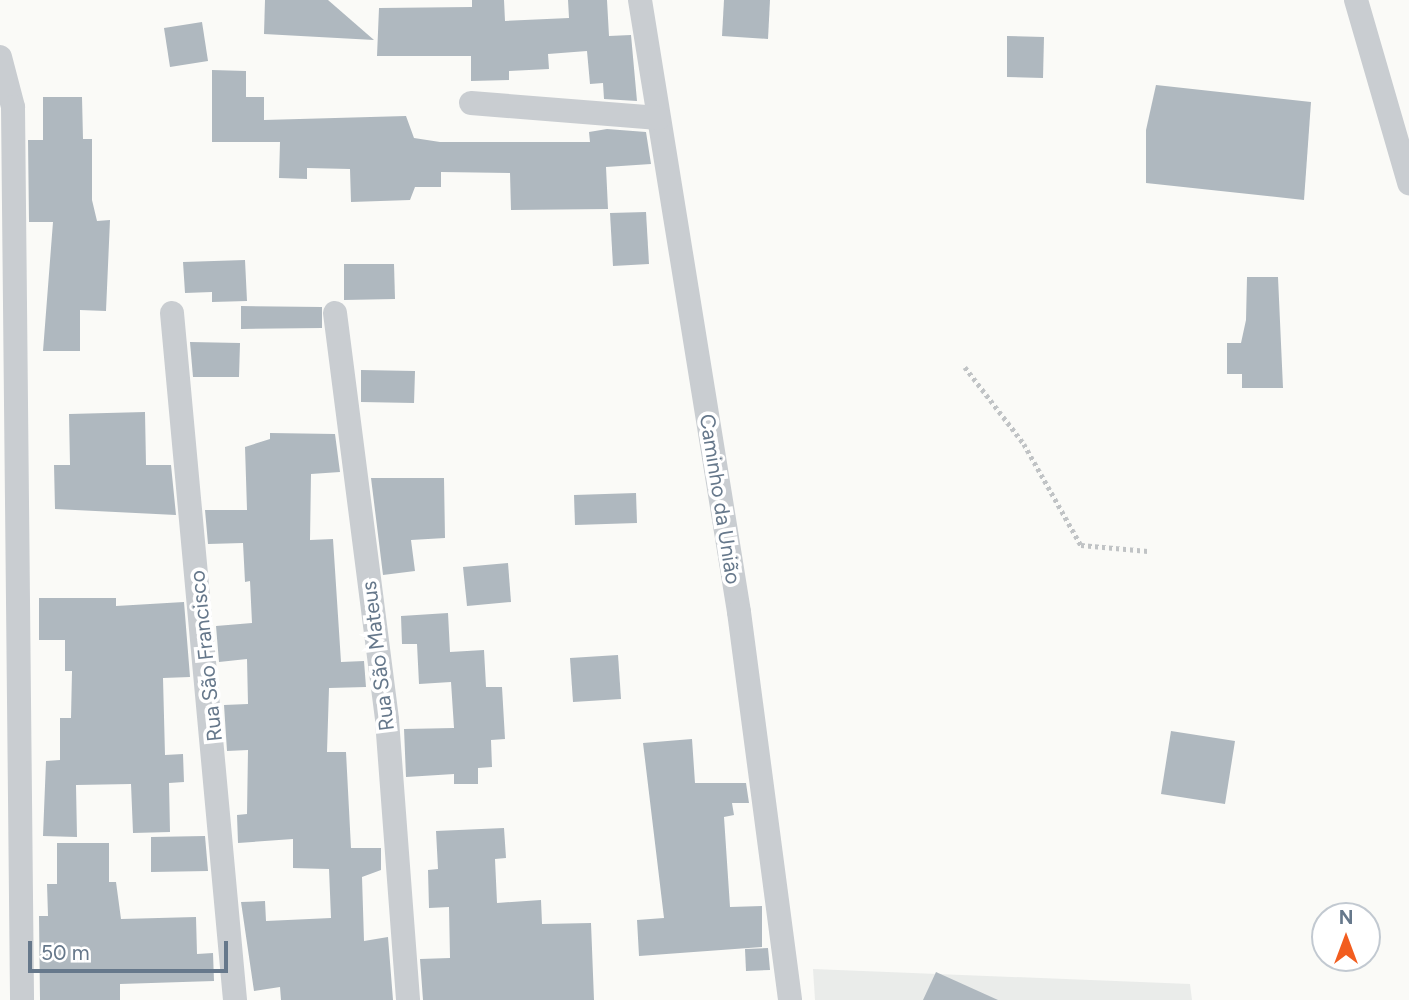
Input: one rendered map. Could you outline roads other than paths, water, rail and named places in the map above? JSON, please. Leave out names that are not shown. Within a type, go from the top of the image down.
[{"type":"street","name":"Caminho da União","points":[[640,0],[743,639],[790,1000]]},
{"type":"street","points":[[1356,0],[1409,183]]},
{"type":"street","points":[[0,57],[13,107],[9,836],[22,1000]]},
{"type":"street","points":[[471,103],[658,118]]},
{"type":"street","name":"Rua São Francisco","points":[[172,313],[235,1000]]},
{"type":"street","name":"Rua São Mateus","points":[[335,313],[387,720],[408,1000]]}]
